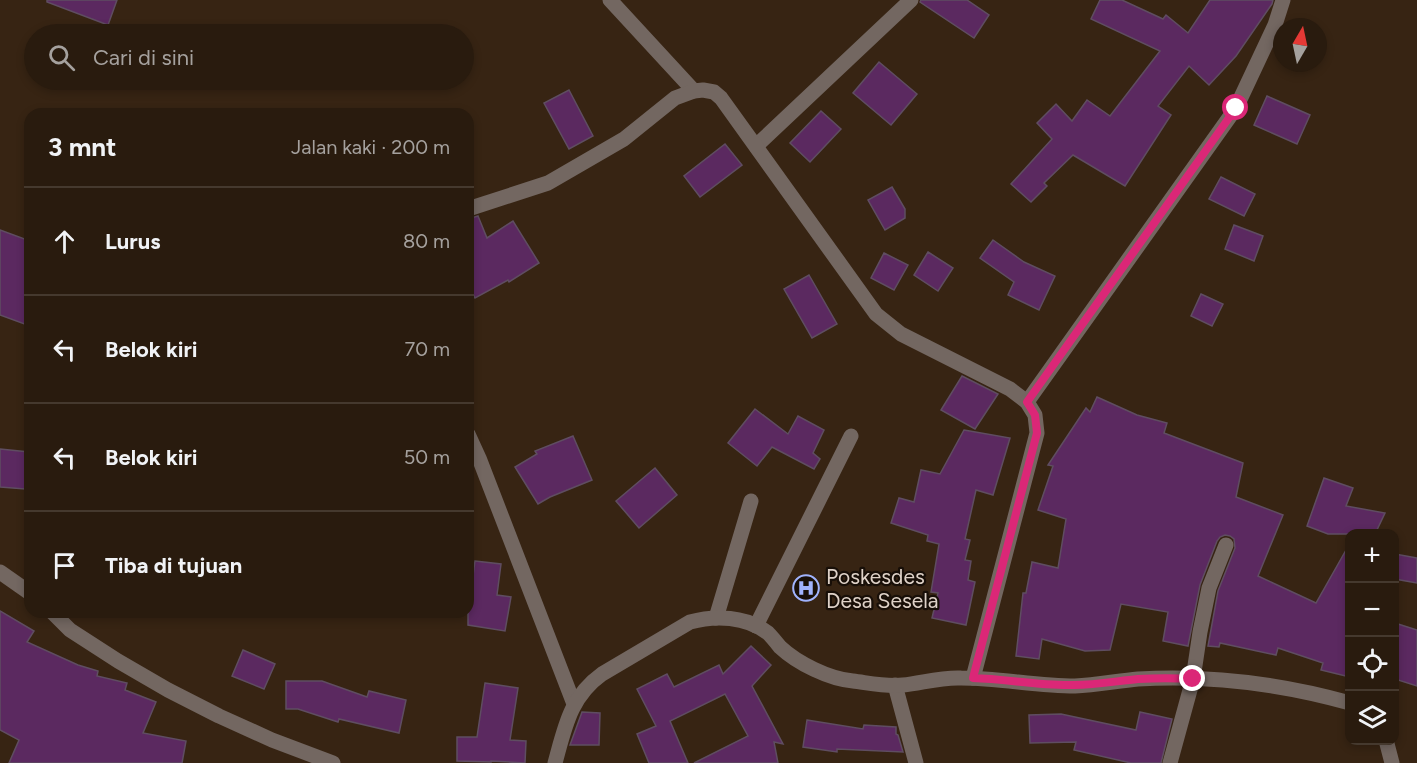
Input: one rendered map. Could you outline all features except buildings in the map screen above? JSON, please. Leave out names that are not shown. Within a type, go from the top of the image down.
[{"type":"street","points":[[610,0],[694,91]]},
{"type":"street","points":[[756,146],[911,0]]},
{"type":"street","points":[[1027,402],[1236,108],[1275,24],[1283,0]]},
{"type":"street","points":[[474,207],[548,183],[624,139],[675,98],[703,90],[714,92],[721,98],[876,314],[901,334],[1010,389],[1027,402],[1035,415],[1037,433],[973,678]]},
{"type":"street","points":[[756,626],[851,436]]},
{"type":"street","points":[[474,447],[574,704]]},
{"type":"street","points":[[716,618],[752,501]]},
{"type":"street","points":[[1170,763],[1193,679],[1209,588],[1226,545]]},
{"type":"street","points":[[0,572],[24,589]]},
{"type":"street","points":[[58,618],[70,630],[168,690],[219,716],[333,763]]},
{"type":"street","points":[[555,763],[568,717],[574,704],[591,682],[690,622],[702,619],[730,618],[756,626],[768,633],[795,659],[824,674],[847,681],[895,685],[973,678],[1076,686],[1136,679],[1219,680],[1270,686],[1345,702]]},
{"type":"street","points":[[895,685],[916,763]]},
{"type":"street","points":[[1387,745],[1392,763]]},
{"type":"place","name":"Poskesdes Desa Sesela","points":[[806,588]]},
{"type":"route","points":[[1193,679],[1136,679],[1076,686],[973,678],[1037,433],[1035,415],[1027,402],[1236,108]]}]
